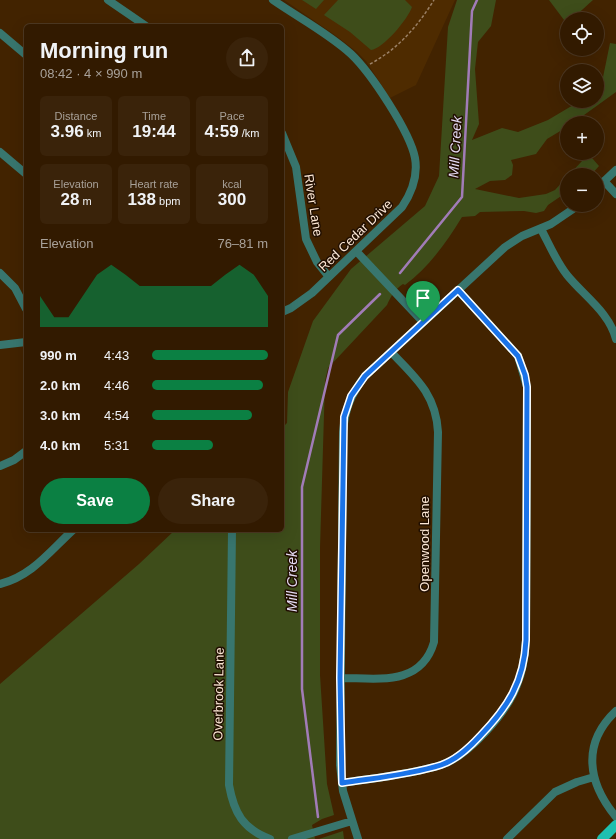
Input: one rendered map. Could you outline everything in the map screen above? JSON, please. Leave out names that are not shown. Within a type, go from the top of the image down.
[{"type":"main road","points":[[602,839],[616,825]]},
{"type":"street","points":[[108,0],[143,24]]},
{"type":"street","name":"Red Cedar Drive","points":[[274,0],[344,49],[363,68],[406,134],[415,157],[416,166],[412,190],[402,207],[312,293],[284,311]]},
{"type":"street","points":[[0,33],[24,53]]},
{"type":"street","name":"River Lane","points":[[284,138],[296,167],[306,239],[317,262],[329,277]]},
{"type":"street","points":[[0,152],[24,172]]},
{"type":"street","points":[[616,170],[604,181],[616,194]]},
{"type":"street","points":[[358,839],[342,783],[340,678],[344,417],[351,396],[365,376],[505,247],[522,236],[541,229],[570,212]]},
{"type":"street","points":[[541,229],[561,266],[575,284],[605,316],[616,339]]},
{"type":"street","points":[[356,251],[423,322]]},
{"type":"street","points":[[0,272],[15,288],[24,305]]},
{"type":"street","points":[[342,783],[425,769],[449,762],[460,755],[498,717],[511,698],[523,665],[526,640],[527,387],[525,375],[518,356],[458,290]]},
{"type":"street","points":[[0,345],[24,342]]},
{"type":"street","name":"Openwood Lane","points":[[340,678],[381,678],[405,675],[419,667],[425,660],[434,642],[438,432],[435,411],[426,390],[391,352]]},
{"type":"street","points":[[0,466],[14,460],[24,452]]},
{"type":"street","points":[[0,584],[18,578],[29,572],[71,532]]},
{"type":"street","name":"Overbrook Lane","points":[[232,532],[229,786],[237,815],[256,832],[270,839]]},
{"type":"street","points":[[616,711],[606,720],[595,741],[592,753],[594,777],[601,796],[616,817]]},
{"type":"street","points":[[507,839],[554,792],[577,782],[594,777]]},
{"type":"street","points":[[292,839],[352,821]]},
{"type":"path","points":[[363,68],[384,56],[402,42],[434,0]]},
{"type":"shaded area","points":[[284,0],[455,0],[416,85],[390,98],[366,61],[357,52]]},
{"type":"green space","points":[[302,0],[324,0],[316,9]]},
{"type":"green space","points":[[338,0],[405,0],[412,7],[406,19],[394,33],[382,45],[371,50],[350,32],[324,15]]},
{"type":"green space","points":[[457,0],[496,0],[491,26],[478,42],[475,69],[479,124],[472,140],[502,128],[518,132],[548,120],[568,108],[594,108],[583,116],[560,116],[560,131],[547,139],[536,154],[511,160],[513,165],[512,175],[505,180],[490,181],[475,189],[519,198],[546,194],[555,190],[560,185],[560,197],[548,205],[544,211],[536,213],[524,211],[480,212],[475,216],[462,217],[450,236],[422,270],[405,285],[403,284],[398,288],[387,305],[328,368],[325,381],[320,548],[320,675],[327,784],[334,815],[322,819],[312,825],[315,839],[0,839],[0,684],[139,564],[173,532],[284,532],[284,426],[287,423],[288,392],[313,321],[351,269],[425,206],[439,176],[448,27]]},
{"type":"green space","points":[[549,0],[593,0],[580,12],[560,12],[560,15]]},
{"type":"green space","points":[[610,43],[616,44],[616,92],[604,101],[604,72]]},
{"type":"green space","points":[[594,160],[599,166],[597,168],[576,168],[582,161]]},
{"type":"green space","points":[[343,831],[344,839],[319,839]]},
{"type":"waterway","name":"Mill Creek","points":[[400,273],[462,197],[472,11],[477,0]]},
{"type":"waterway","name":"Mill Creek","points":[[318,817],[302,689],[302,487],[338,335],[380,294]]},
{"type":"route","points":[[458,290],[511,347],[518,356],[525,375],[527,387],[528,495],[526,652],[518,685],[511,698],[498,717],[460,755],[449,762],[425,769],[342,783],[340,765],[340,678],[344,417],[351,396],[365,376],[423,322],[458,290]]}]
